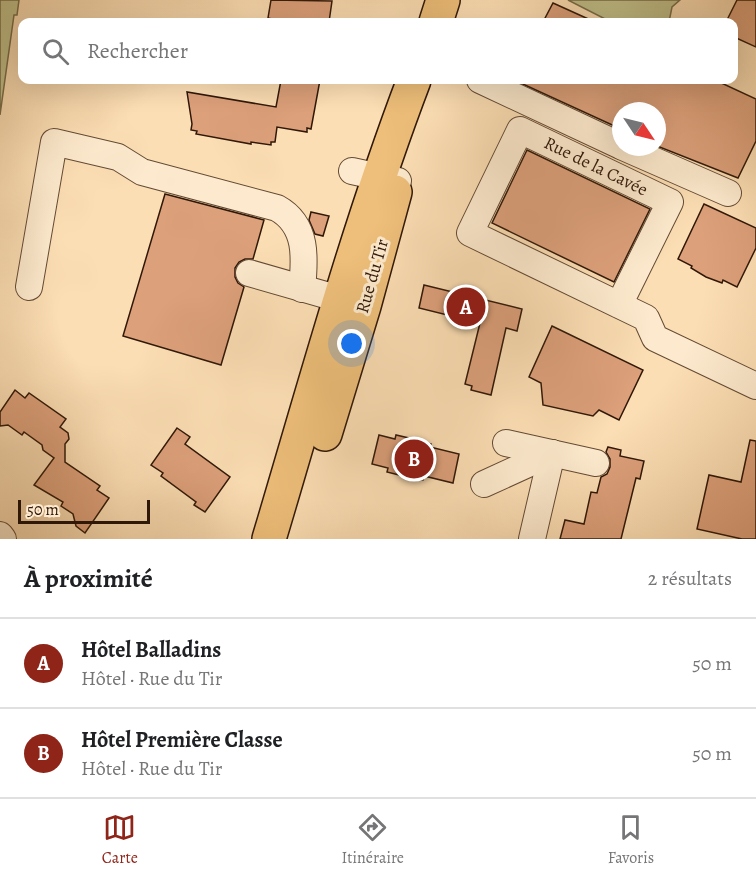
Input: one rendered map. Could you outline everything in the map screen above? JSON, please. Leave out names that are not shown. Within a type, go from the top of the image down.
[{"type":"main road","points":[[437,18],[443,0]]},
{"type":"main road","name":"Rue du Tir","points":[[293,539],[320,450],[376,176],[412,84]]},
{"type":"main road","name":"Rue du Tir","points":[[376,176],[423,84]]},
{"type":"main road","name":"Rue du Tir","points":[[269,539],[312,397],[351,303]]},
{"type":"street","points":[[488,84],[612,142]]},
{"type":"street","name":"Rue de la Cavée","points":[[520,130],[670,202],[619,305],[470,232],[520,130]]},
{"type":"street","points":[[29,288],[54,142],[118,157],[142,172],[278,208],[288,214],[296,224],[305,256],[302,289]]},
{"type":"street","points":[[643,156],[728,193]]},
{"type":"street","points":[[249,273],[351,303]]},
{"type":"street","points":[[619,305],[645,318],[655,338],[756,386]]},
{"type":"street","name":"Rue du Tir","points":[[279,539],[307,443],[312,397]]},
{"type":"street","points":[[506,443],[596,463]]},
{"type":"street","points":[[484,484],[552,453]]},
{"type":"street","points":[[532,539],[552,453]]},
{"type":"street","points":[[0,536],[3,539]]},
{"type":"green space","points":[[0,0],[19,0],[17,15],[14,15],[0,115]]},
{"type":"green space","points":[[568,0],[680,0],[672,7],[670,18],[603,18]]},
{"type":"building","points":[[271,0],[332,1],[330,18],[268,18]]},
{"type":"building","points":[[737,0],[756,0],[756,47],[738,39],[738,18],[728,18]]},
{"type":"building","points":[[553,3],[586,18],[545,18]]},
{"type":"building","points":[[280,84],[319,84],[311,129],[307,128],[307,132],[277,127],[275,142],[271,142],[271,145],[251,142],[251,144],[196,134],[197,131],[191,130],[187,92],[276,107]]},
{"type":"building","points":[[523,84],[724,84],[756,99],[756,141],[738,178],[666,150],[666,102],[612,102],[612,125]]},
{"type":"building","points":[[527,150],[650,209],[614,282],[492,223]]},
{"type":"building","points":[[165,194],[264,220],[253,259],[239,262],[235,268],[235,277],[244,287],[221,365],[123,336]]},
{"type":"building","points":[[704,204],[756,228],[756,248],[737,287],[723,280],[722,283],[706,277],[678,259]]},
{"type":"building","points":[[311,212],[329,216],[323,236],[315,234],[309,220]]},
{"type":"building","points":[[424,285],[522,309],[517,331],[506,328],[491,395],[471,390],[472,386],[465,384],[480,323],[419,308]]},
{"type":"building","points":[[552,326],[643,370],[619,420],[599,410],[593,416],[543,405],[541,383],[529,377]]},
{"type":"building","points":[[15,390],[25,398],[29,393],[66,419],[60,427],[68,433],[69,439],[65,444],[65,462],[100,486],[97,490],[109,498],[85,533],[76,526],[73,514],[61,506],[63,502],[34,485],[54,458],[43,450],[42,445],[24,432],[22,435],[8,425],[0,426],[0,412]]},
{"type":"building","points":[[177,428],[190,437],[185,444],[230,477],[205,512],[194,505],[196,502],[161,476],[163,473],[151,465]]},
{"type":"building","points":[[379,435],[395,439],[396,435],[409,438],[431,444],[430,447],[459,454],[453,483],[424,476],[423,480],[407,477],[387,472],[388,468],[372,464]]},
{"type":"building","points":[[750,440],[756,441],[756,539],[742,539],[697,529],[709,475],[741,482]]},
{"type":"building","points":[[608,447],[621,450],[620,456],[644,461],[640,479],[636,478],[621,539],[560,539],[565,520],[584,524],[591,492],[597,493],[601,477],[607,474],[610,467],[610,459],[606,452]]},
{"type":"place","name":"Hôtel Balladins","points":[[466,307]]},
{"type":"place","name":"Hôtel Première Classe","points":[[414,459]]}]
